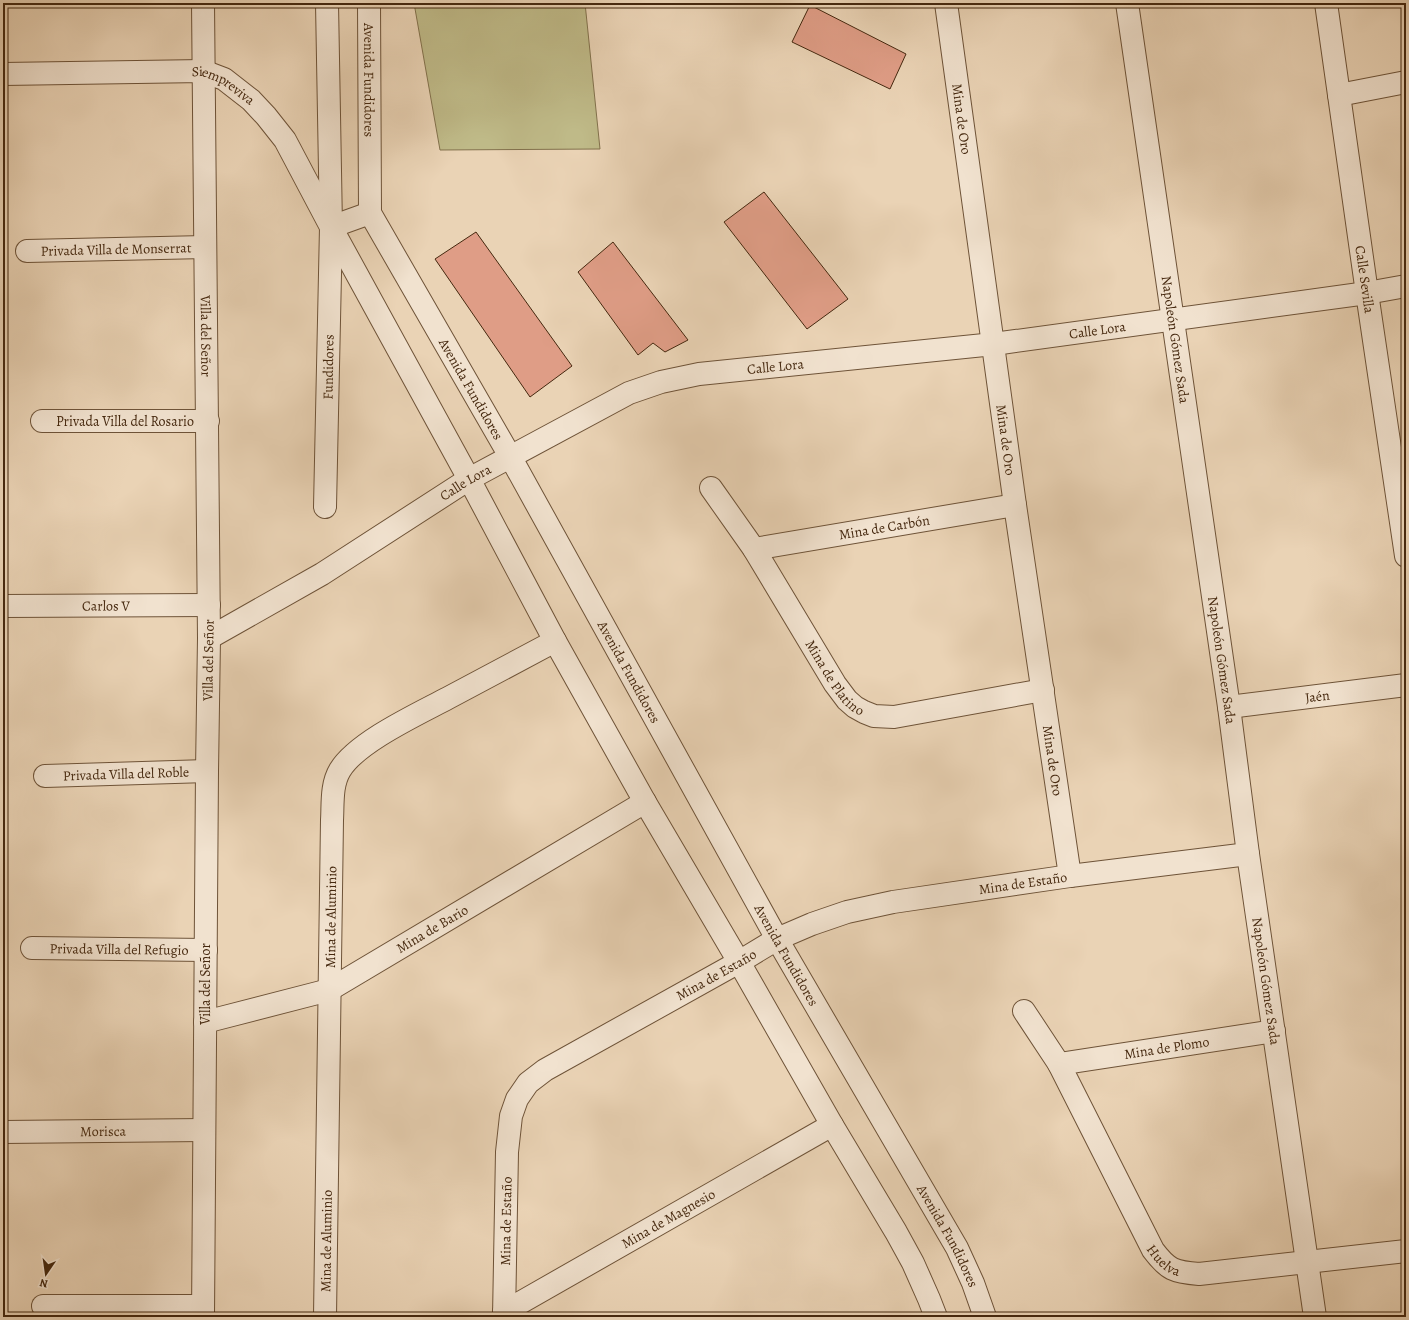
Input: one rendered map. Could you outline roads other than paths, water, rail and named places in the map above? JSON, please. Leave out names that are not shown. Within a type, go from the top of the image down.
[{"type":"street","name":"Villa del Señor","points":[[203,3],[209,605],[203,1311]]},
{"type":"street","points":[[326,3],[331,227],[469,479],[555,641],[645,802],[832,1125],[896,1232],[915,1269],[936,1317]]},
{"type":"street","name":"Avenida Fundidores","points":[[369,3],[370,213],[511,458],[777,939],[957,1248],[973,1283],[985,1317]]},
{"type":"street","name":"Mina de Oro","points":[[946,3],[1015,505],[1070,876]]},
{"type":"street","name":"Napoleón Gómez Sada","points":[[1127,3],[1229,707],[1248,854],[1315,1317]]},
{"type":"street","name":"Calle Sevilla","points":[[1326,3],[1367,293],[1401,487],[1406,556]]},
{"type":"street","name":"Siempreviva","points":[[3,74],[203,71],[224,79],[251,100],[285,140],[331,227]]},
{"type":"street","points":[[1339,95],[1406,82]]},
{"type":"street","points":[[331,227],[370,213]]},
{"type":"street","name":"Fundidores","points":[[325,507],[331,227]]},
{"type":"street","name":"Privada Villa de Monserrat","points":[[27,250],[205,247]]},
{"type":"street","name":"Calle Lora","points":[[209,638],[322,574],[469,479],[511,458],[629,393],[661,382],[699,374],[994,344],[1367,293],[1406,286]]},
{"type":"street","name":"Privada Villa del Rosario","points":[[42,421],[208,421]]},
{"type":"street","name":"Mina de Platino","points":[[711,488],[754,549],[835,684],[851,703],[864,712],[874,716],[894,717],[1043,690]]},
{"type":"street","name":"Mina de Carbón","points":[[754,549],[1015,505]]},
{"type":"street","name":"Carlos V","points":[[3,606],[209,605]]},
{"type":"street","name":"Mina de Aluminio","points":[[325,1317],[332,804],[336,778],[347,761],[361,749],[394,726],[555,641]]},
{"type":"street","name":"Jaén","points":[[1229,707],[1406,685]]},
{"type":"street","name":"Privada Villa del Roble","points":[[45,776],[207,771]]},
{"type":"street","name":"Mina de Bario","points":[[205,1022],[329,990],[645,802]]},
{"type":"street","name":"Mina de Estaño","points":[[504,1315],[507,1152],[512,1116],[517,1099],[528,1083],[545,1070],[739,962],[777,939],[812,924],[847,912],[894,902],[1070,876],[1248,854]]},
{"type":"street","name":"Privada Villa del Refugio","points":[[32,948],[206,950]]},
{"type":"street","name":"Huelva","points":[[1024,1011],[1059,1064],[1153,1250],[1164,1264],[1173,1270],[1199,1274],[1406,1251]]},
{"type":"street","name":"Mina de Plomo","points":[[1059,1064],[1274,1031]]},
{"type":"street","name":"Mina de Magnesio","points":[[504,1315],[832,1125]]},
{"type":"street","name":"Morisca","points":[[3,1132],[204,1130]]},
{"type":"street","points":[[43,1306],[203,1311]]}]
